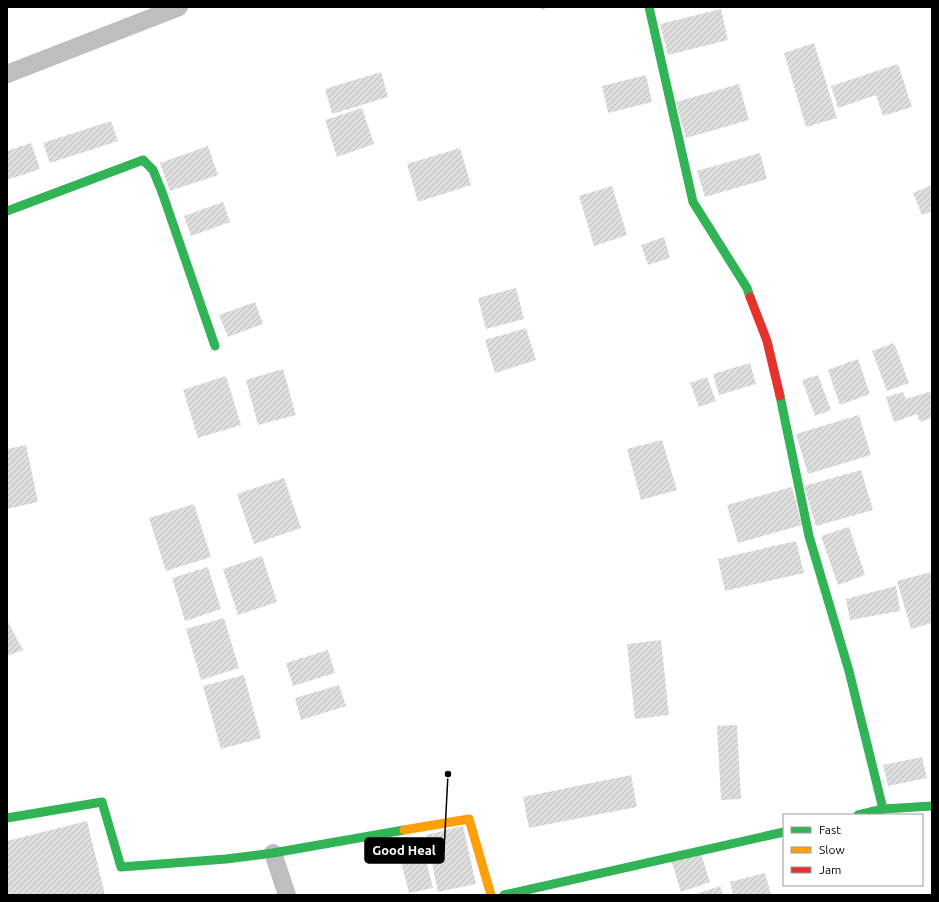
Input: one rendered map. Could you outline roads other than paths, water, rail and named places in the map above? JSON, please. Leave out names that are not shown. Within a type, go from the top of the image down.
[{"type":"street","points":[[7,74],[179,7]]},
{"type":"street","points":[[649,7],[689,188],[694,202],[747,288],[767,341],[787,426],[809,536],[849,671],[883,809]]},
{"type":"street","points":[[7,211],[143,160],[153,170],[162,192],[215,346]]},
{"type":"street","points":[[7,818],[102,802],[121,867],[226,859],[273,853],[469,819],[491,895]]},
{"type":"street","points":[[862,814],[883,809],[932,806]]},
{"type":"street","points":[[504,895],[783,832]]},
{"type":"street","points":[[273,853],[287,895]]},
{"type":"place","name":"Good Heal","points":[[448,774]]}]
